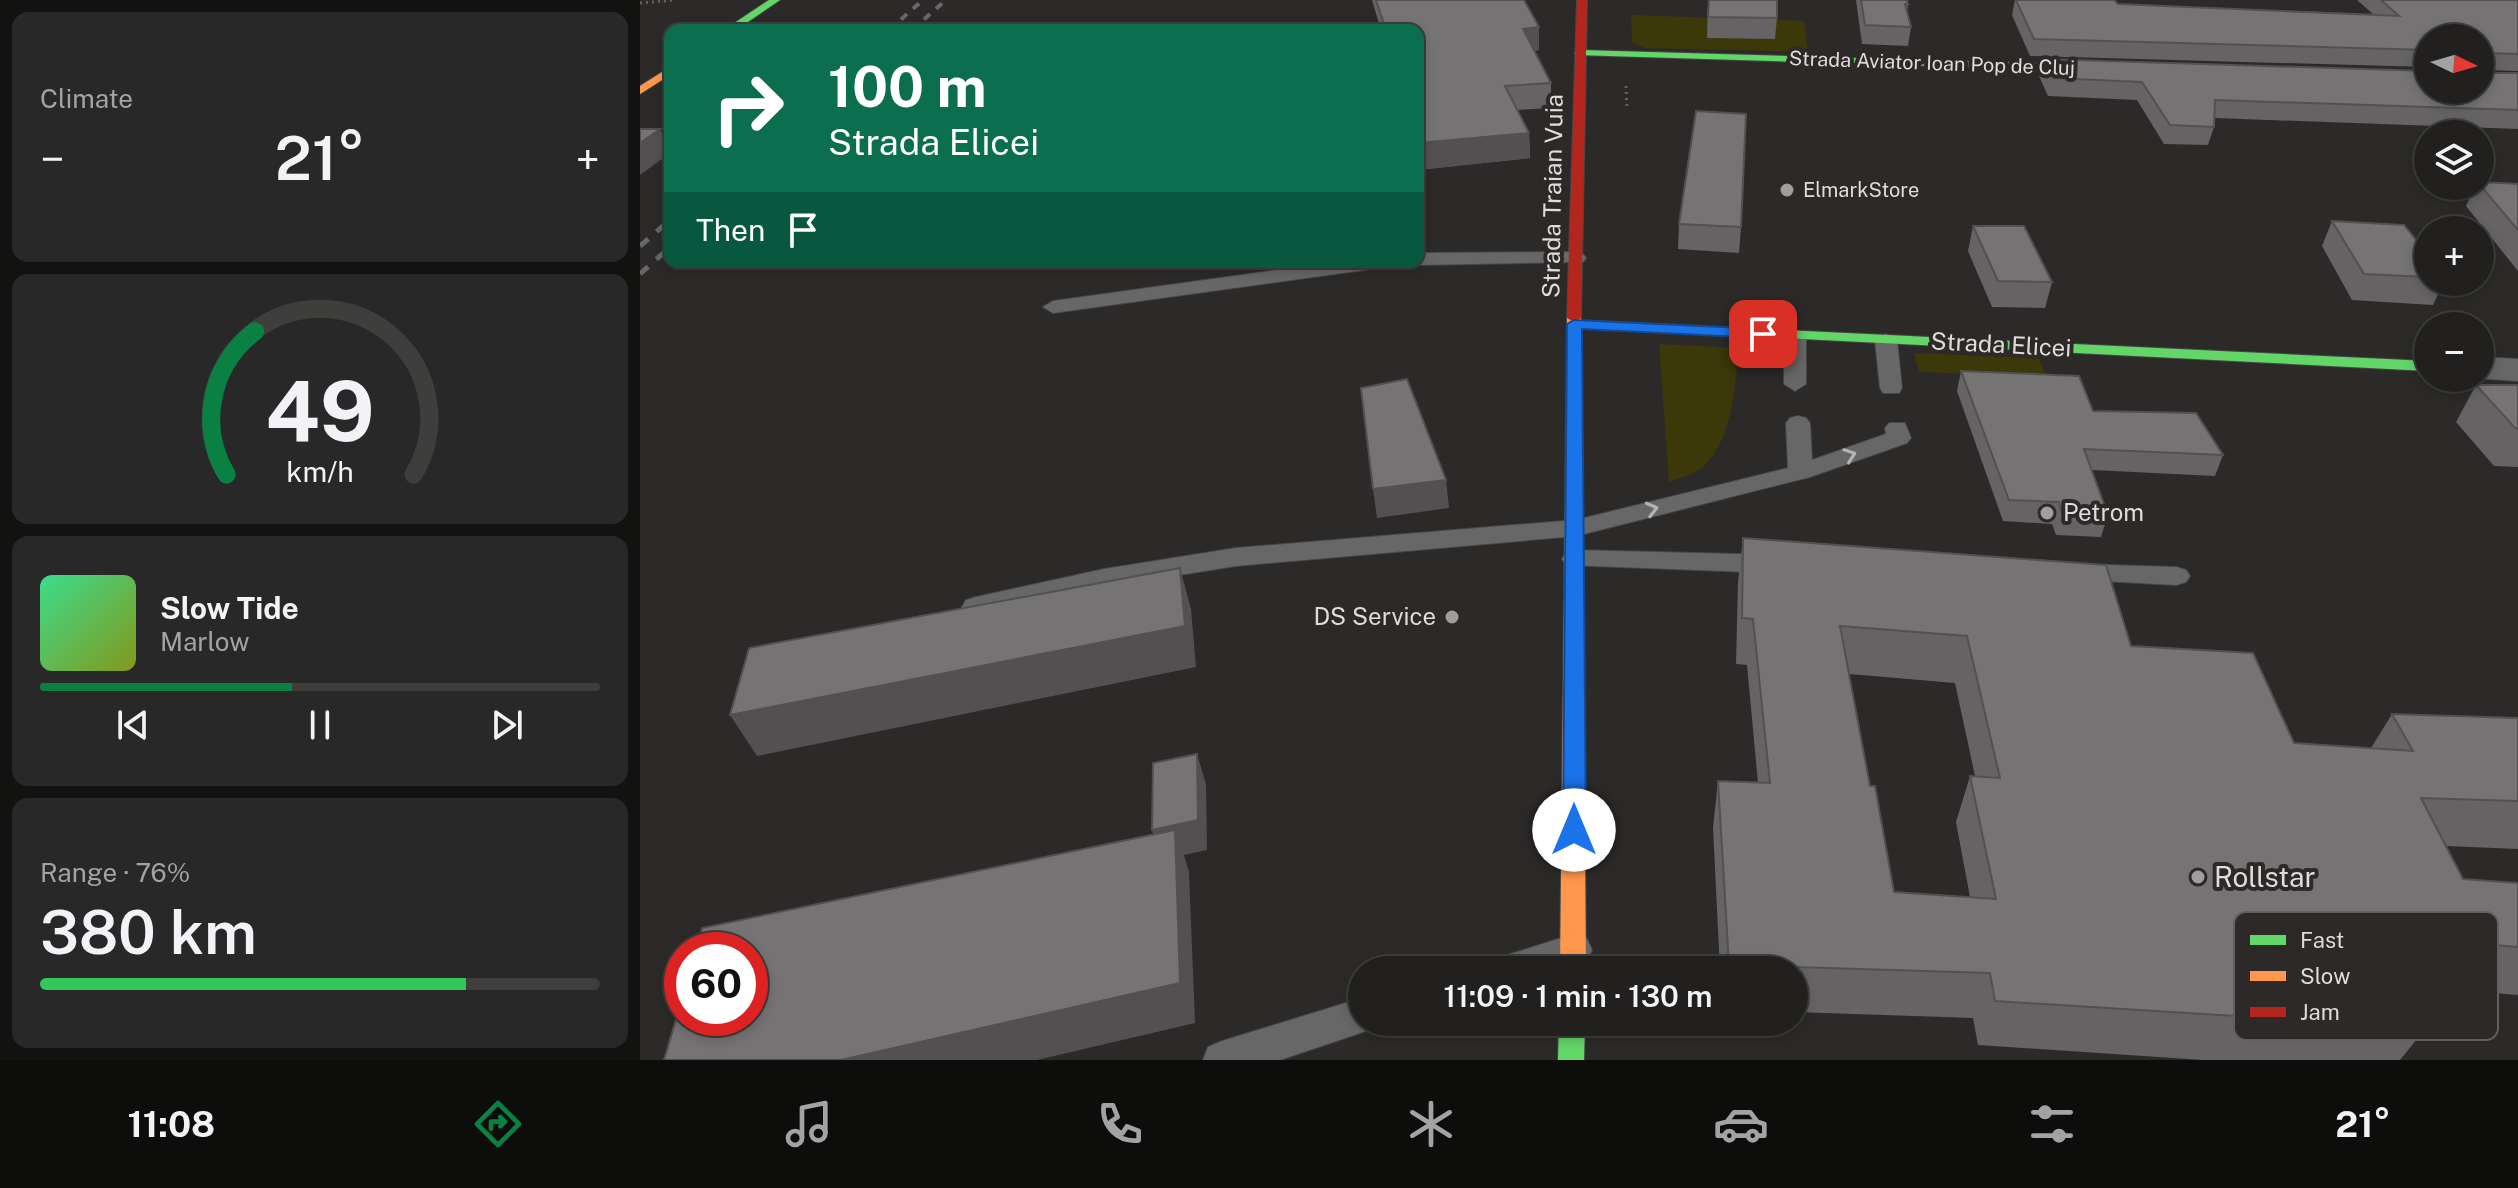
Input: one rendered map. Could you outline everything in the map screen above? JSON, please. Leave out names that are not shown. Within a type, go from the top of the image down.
[{"type":"main road","points":[[738,24],[775,0]]},
{"type":"main road","name":"Strada Traian Vuia","points":[[1574,956],[1574,324],[1582,0]]},
{"type":"main road","name":"Strada Aviator Ioan Pop de Cluj","points":[[1580,53],[2118,69]]},
{"type":"main road","points":[[640,91],[664,74]]},
{"type":"main road","name":"Strada Elicei","points":[[1574,324],[2414,365]]},
{"type":"main road","points":[[1571,1060],[1572,1036]]},
{"type":"street","points":[[2494,369],[2518,370]]},
{"type":"lane","points":[[1424,259],[1576,258]]},
{"type":"lane","points":[[1053,307],[1336,268]]},
{"type":"lane","points":[[1795,335],[1795,384]]},
{"type":"lane","points":[[1886,340],[1891,388]]},
{"type":"lane","points":[[1798,423],[1801,472]]},
{"type":"lane","points":[[957,612],[1104,578],[1236,557],[1576,528],[1801,472],[1899,438],[1897,428]]},
{"type":"lane","points":[[1575,559],[1797,565]]},
{"type":"lane","points":[[2050,572],[2176,576]]},
{"type":"lane","points":[[1222,1060],[1348,1020]]},
{"type":"path","points":[[640,3],[675,0]]},
{"type":"shaded area","points":[[1631,15],[1804,21],[1808,52],[1645,48],[1632,43]]},
{"type":"shaded area","points":[[1659,344],[1739,348],[1731,411],[1721,442],[1703,467],[1669,482]]},
{"type":"shaded area","points":[[1914,353],[2039,358],[2046,377],[1919,372]]},
{"type":"building","points":[[1376,0],[1524,0],[1539,27],[1523,29],[1551,83],[1505,86],[1529,133],[1424,142],[1424,24],[1384,24]]},
{"type":"building","points":[[1709,0],[1777,0],[1777,18],[1708,17]]},
{"type":"building","points":[[1861,0],[1907,0],[1908,4],[1905,4],[1911,27],[1865,25]]},
{"type":"building","points":[[2016,0],[2114,0],[2118,4],[2399,16],[2381,0],[2518,0],[2518,54],[2494,53],[2494,24],[2414,24],[2414,50],[2034,39]]},
{"type":"building","points":[[2043,59],[2414,71],[2414,104],[2494,104],[2494,73],[2518,73],[2518,110],[2215,100],[2214,127],[2170,125],[2142,82],[2052,78]]},
{"type":"building","points":[[1696,111],[1746,114],[1741,227],[1679,224]]},
{"type":"building","points":[[640,129],[660,129],[640,143]]},
{"type":"building","points":[[2494,183],[2518,184],[2518,230],[2493,200]]},
{"type":"building","points":[[2332,221],[2404,225],[2414,238],[2414,276],[2364,274]]},
{"type":"building","points":[[1973,226],[2024,226],[2052,282],[1998,281]]},
{"type":"building","points":[[1961,371],[2079,376],[2093,411],[2196,413],[2223,455],[2084,449],[2108,515],[2062,513],[2059,502],[2009,500]]},
{"type":"building","points":[[1407,379],[1446,480],[1373,489],[1361,388]]},
{"type":"building","points":[[2494,385],[2518,385],[2518,429],[2482,392],[2494,392]]},
{"type":"building","points":[[1743,538],[2106,565],[2131,646],[2253,653],[2294,743],[2413,751],[2392,714],[2518,718],[2518,801],[2421,798],[2463,879],[2518,883],[2518,947],[2498,945],[2498,912],[2234,912],[2234,1016],[1995,1001],[1990,973],[1808,967],[1808,956],[1728,956],[1718,781],[1770,783],[1753,619],[1742,618]],"holes":[[[1840,626],[1967,636],[2000,778],[1970,776],[1996,899],[1894,892],[1875,786],[1870,786]]]},
{"type":"building","points":[[1180,568],[1185,626],[730,715],[749,648]]},
{"type":"building","points":[[1197,754],[1198,820],[1152,830],[1153,763]]},
{"type":"building","points":[[1175,830],[1180,983],[841,1060],[664,1060],[671,1036],[768,1036],[768,932],[701,932],[702,928]]},
{"type":"railway","points":[[896,24],[923,0]]},
{"type":"railway","points":[[919,24],[946,0]]},
{"type":"railway","points":[[640,246],[664,225]]},
{"type":"railway","points":[[640,274],[664,252]]},
{"type":"traffic: fast","points":[[738,24],[775,0]]},
{"type":"traffic: fast","points":[[1580,53],[2102,68]]},
{"type":"traffic: fast","points":[[1574,324],[2414,365]]},
{"type":"traffic: fast","points":[[1571,1060],[1572,1036]]},
{"type":"traffic: slow","points":[[640,91],[664,74]]},
{"type":"traffic: slow","points":[[1573,956],[1574,318]]},
{"type":"traffic: jam","points":[[1574,318],[1582,0]]},
{"type":"place","name":"ElmarkStore","points":[[1787,190]]},
{"type":"place","name":"Petrom","points":[[2047,513]]},
{"type":"place","name":"DS Service","points":[[1452,617]]},
{"type":"place","name":"Rollstar","points":[[2198,877]]},
{"type":"route","points":[[1574,830],[1574,324],[1763,334]]}]
